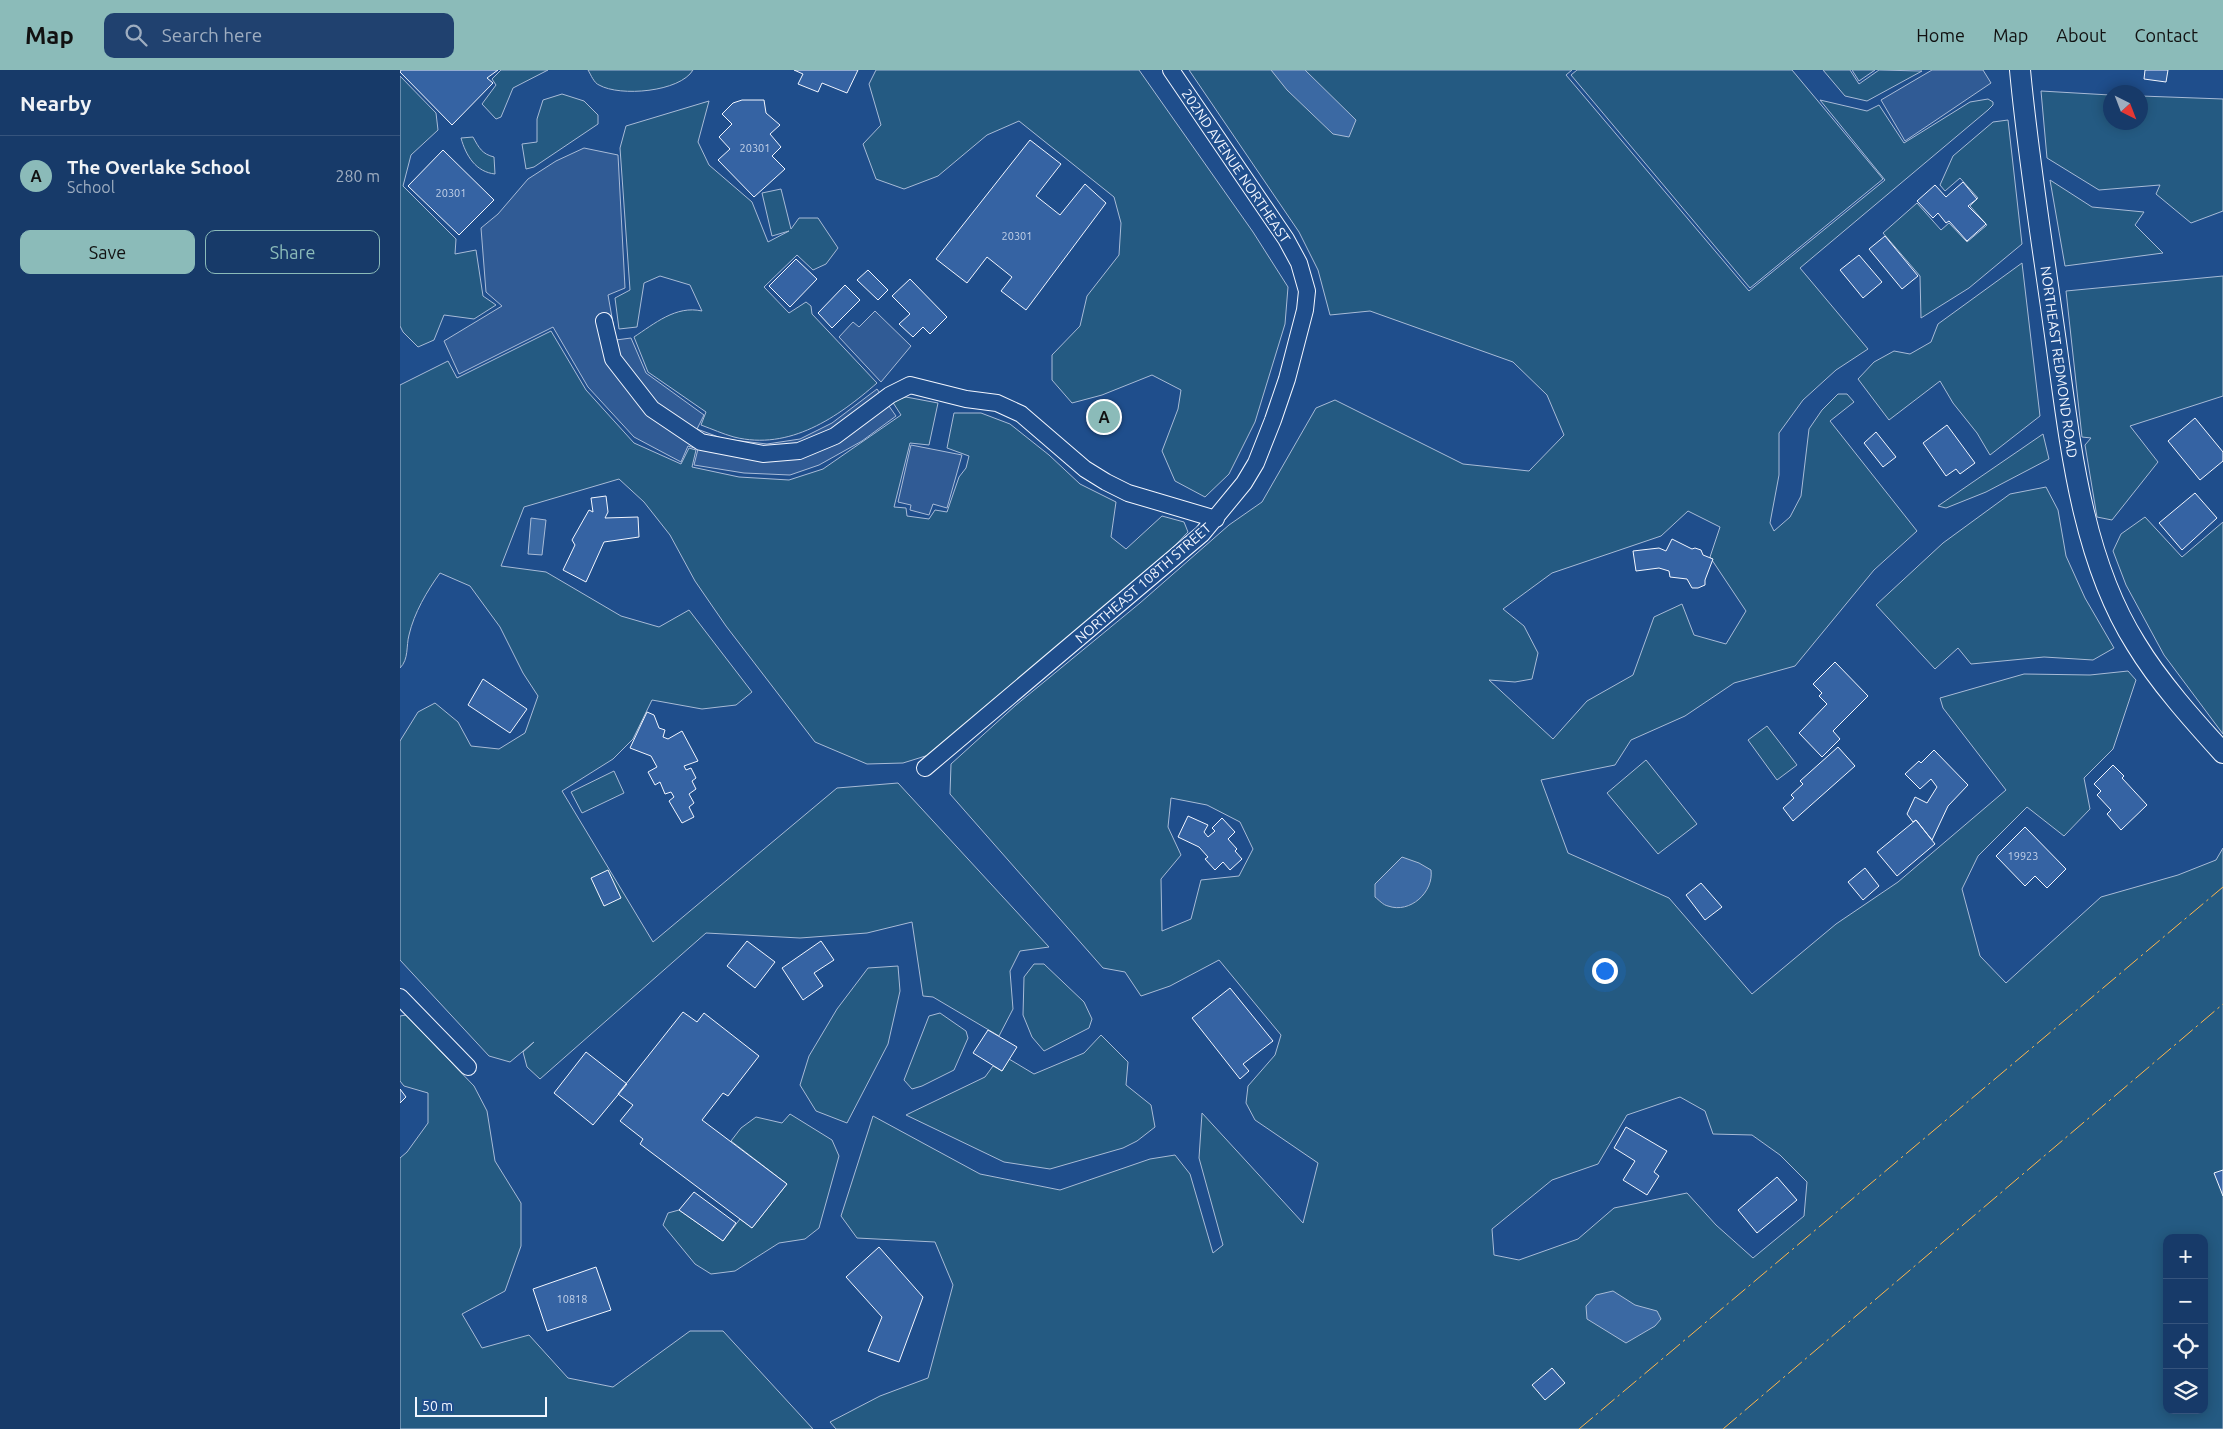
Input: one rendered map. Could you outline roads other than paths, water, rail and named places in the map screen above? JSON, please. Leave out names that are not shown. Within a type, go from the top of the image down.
[{"type":"street","name":"202ND AVENUE NORTHEAST","points":[[1171,70],[1286,239],[1299,263]]},
{"type":"street","name":"NORTHEAST REDMOND ROAD","points":[[2020,70],[2032,173],[2077,482],[2093,546],[2110,592],[2136,644],[2190,716],[2223,753]]},
{"type":"street","name":"NORTHEAST 108TH STREET","points":[[925,768],[1202,534],[1244,483],[1256,463],[1287,379],[1305,310],[1306,291],[1299,263]]},
{"type":"street","points":[[604,321],[613,359],[652,409],[701,442],[763,454],[799,451],[835,436],[890,395],[910,385],[966,399],[997,403],[1021,414],[1084,470],[1128,493],[1216,519]]},
{"type":"street","points":[[400,997],[468,1066]]},
{"type":"place","name":"The Overlake School","points":[[1104,417]]}]
